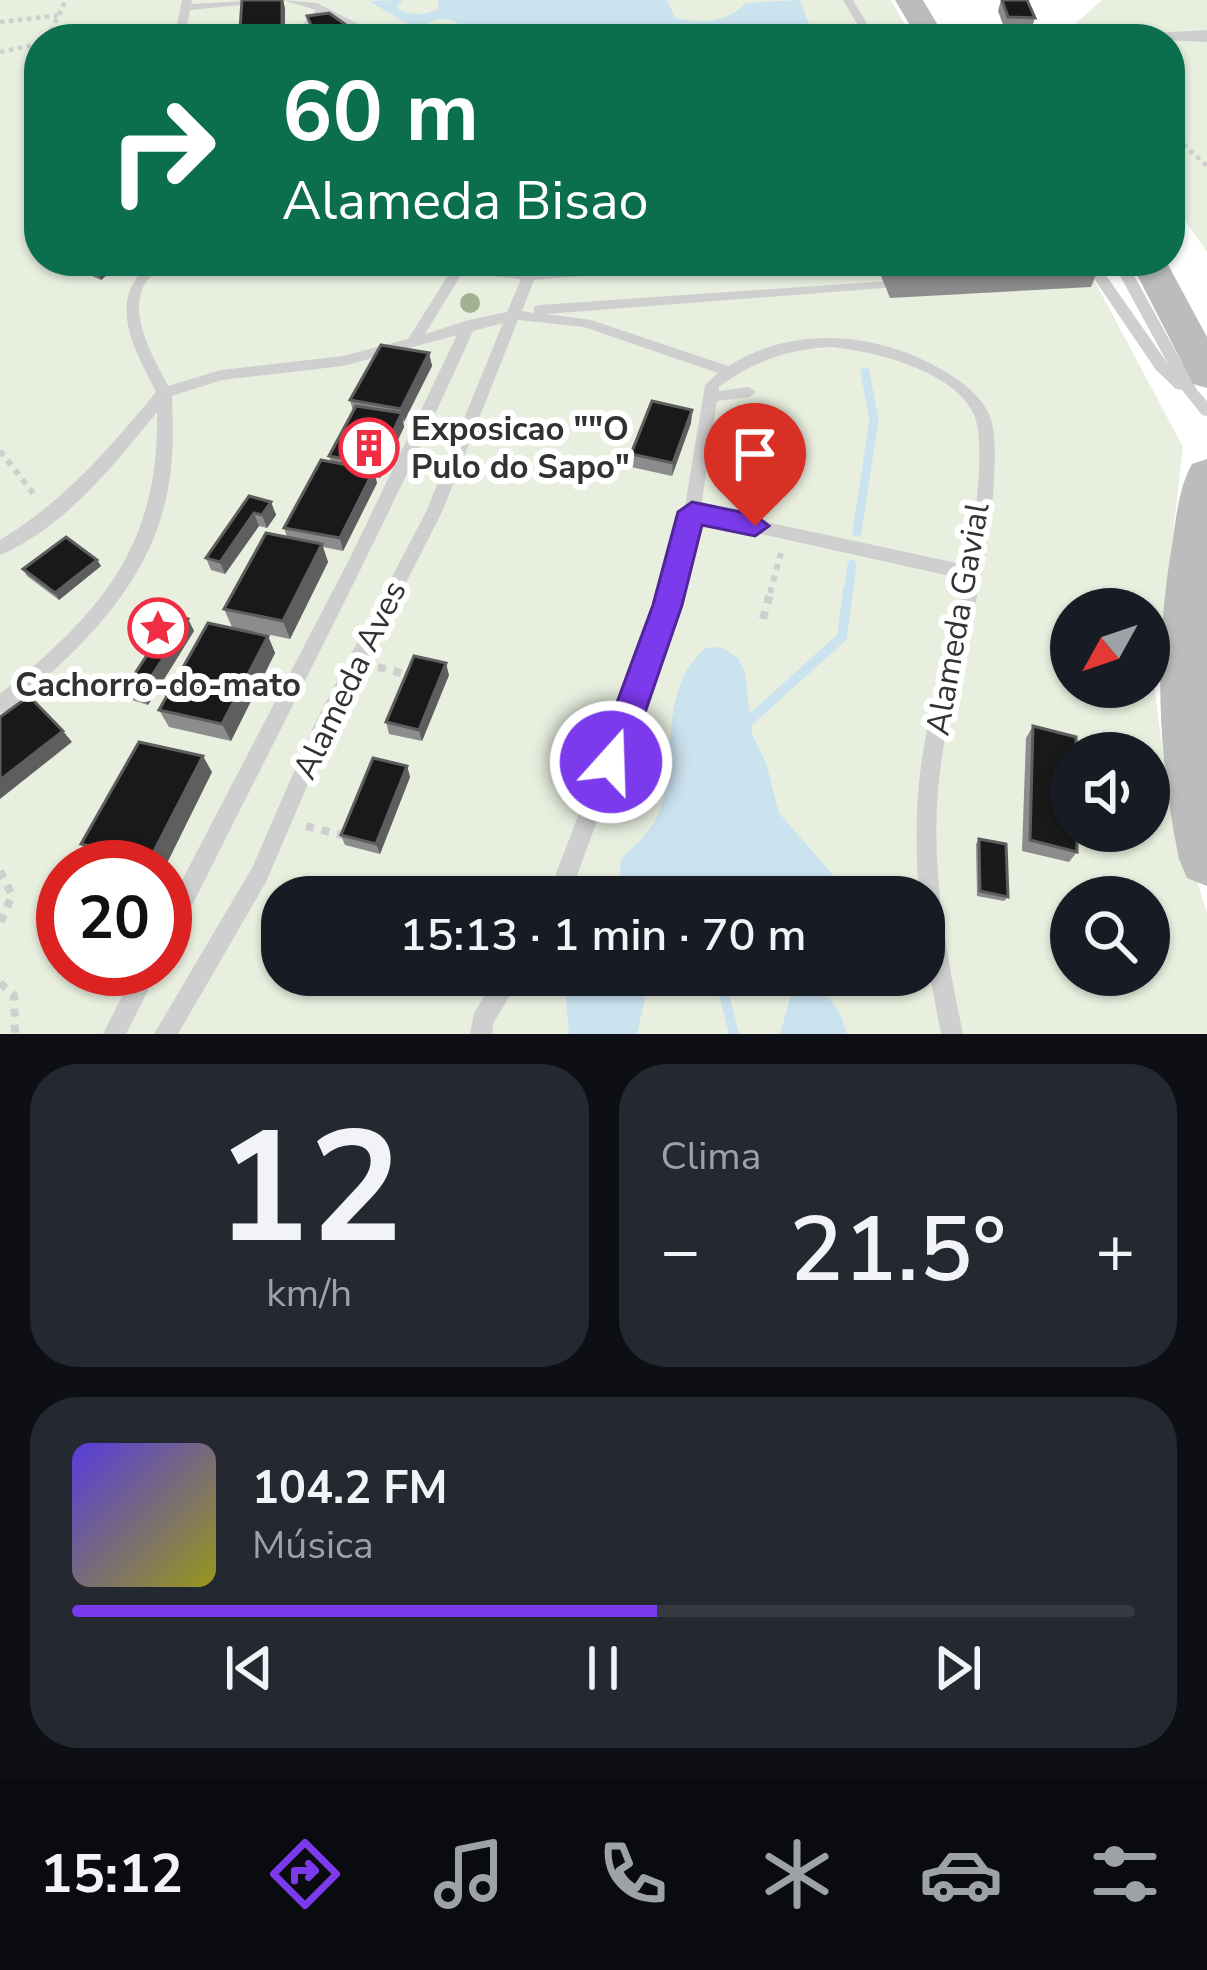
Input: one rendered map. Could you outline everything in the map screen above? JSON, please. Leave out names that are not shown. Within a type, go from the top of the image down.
[{"type":"main road","points":[[1185,267],[1204,303],[1207,333]]},
{"type":"main road","points":[[1154,276],[1199,384]]},
{"type":"main road","points":[[1207,475],[1183,610],[1181,702],[1185,772],[1207,859]]},
{"type":"lane","points":[[187,4],[260,0]]},
{"type":"lane","points":[[288,0],[323,4],[353,24]]},
{"type":"lane","points":[[0,704],[86,630],[156,522],[166,476],[164,393],[134,329],[132,293],[143,276]]},
{"type":"lane","points":[[414,341],[450,276]]},
{"type":"lane","name":"Alameda Aves","points":[[165,1034],[259,875],[357,662],[434,512],[530,276]]},
{"type":"lane","points":[[1100,276],[1161,365],[1199,384]]},
{"type":"lane","points":[[1128,276],[1199,384],[1207,411]]},
{"type":"lane","points":[[0,548],[50,515],[97,472],[164,393],[221,375],[308,368],[469,325],[581,303],[884,284]]},
{"type":"lane","points":[[514,315],[614,332],[662,353],[728,371]]},
{"type":"lane","name":"Alameda Aves","points":[[192,881],[277,709],[393,495],[469,325]]},
{"type":"lane","name":"Alameda Gavial","points":[[728,371],[784,349],[842,341],[884,346],[922,362],[973,398],[985,425],[974,574],[930,773],[929,887],[952,1034]]},
{"type":"lane","points":[[566,876],[668,605],[692,512],[712,385],[728,371]]},
{"type":"lane","points":[[710,397],[749,392]]},
{"type":"lane","points":[[692,512],[974,574]]},
{"type":"lane","points":[[115,1034],[134,996]]},
{"type":"lane","points":[[481,1034],[482,1021],[498,996]]},
{"type":"path","points":[[57,24],[66,0]]},
{"type":"path","points":[[0,22],[63,15]]},
{"type":"path","points":[[0,451],[50,515]]},
{"type":"path","points":[[763,619],[787,532]]},
{"type":"path","points":[[357,662],[414,676]]},
{"type":"path","points":[[283,820],[349,837]]},
{"type":"path","points":[[0,871],[12,895],[0,924]]},
{"type":"path","points":[[0,983],[14,995],[15,1034]]},
{"type":"green space","points":[[0,0],[891,0],[905,24],[24,24],[24,276],[1092,276],[1183,447],[1167,588],[1050,588],[1050,708],[1157,708],[1160,732],[1050,732],[1050,852],[1170,852],[1170,796],[1207,913],[1207,1034],[0,1034]]},
{"type":"green space","points":[[1102,0],[1207,0],[1207,252],[1185,220],[1185,24],[1075,24]]},
{"type":"water","points":[[403,0],[396,7],[417,14],[438,9],[438,0],[667,0],[675,18],[704,21],[730,15],[746,3],[800,0],[809,24],[458,24],[442,19],[407,24],[369,1]]},
{"type":"water","points":[[721,647],[738,658],[745,672],[752,734],[766,763],[779,813],[834,876],[620,876],[621,859],[658,814],[666,786],[675,701],[681,681],[706,648]]},
{"type":"water","points":[[565,996],[645,999],[637,1034],[569,1034]]},
{"type":"water","points":[[791,996],[826,996],[840,1014],[847,1034],[780,1034]]},
{"type":"building","points":[[242,0],[282,0],[282,24],[240,24]]},
{"type":"building","points":[[1002,0],[1027,0],[1035,18],[1008,17]]},
{"type":"building","points":[[329,13],[344,24],[310,24],[307,16]]},
{"type":"building","points":[[381,345],[429,353],[401,409],[350,400]]},
{"type":"building","points":[[652,401],[692,410],[673,463],[631,454]]},
{"type":"building","name":"Exposicao \"\"O Pulo do Sapo\"","points":[[356,406],[402,413],[377,465],[329,456]]},
{"type":"building","points":[[321,460],[374,470],[340,538],[284,528]]},
{"type":"building","points":[[249,496],[271,502],[262,515],[254,513],[220,562],[206,558]]},
{"type":"building","points":[[266,533],[322,544],[283,621],[224,609]]},
{"type":"building","points":[[66,537],[97,560],[55,593],[23,569]]},
{"type":"building","points":[[173,615],[188,619],[141,693],[125,689]]},
{"type":"building","points":[[208,623],[268,636],[222,724],[159,710]]},
{"type":"building","points":[[414,656],[446,663],[419,730],[386,722]]},
{"type":"building","points":[[29,696],[63,731],[0,780],[0,717]]},
{"type":"building","points":[[1033,726],[1056,732],[1050,732],[1050,845],[1030,840]]},
{"type":"building","points":[[139,742],[203,756],[160,840],[83,840]]},
{"type":"building","points":[[373,758],[407,766],[376,844],[341,835]]},
{"type":"building","points":[[979,839],[1006,844],[1008,897],[980,891]]},
{"type":"waterway","points":[[857,532],[874,420],[865,372]]},
{"type":"waterway","points":[[848,593],[852,564]]},
{"type":"waterway","points":[[740,729],[842,637],[848,590]]},
{"type":"waterway","points":[[724,996],[734,1034]]},
{"type":"place","name":"Exposicao \"\"O Pulo do Sapo\"","points":[[369,448]]},
{"type":"place","name":"Cachorro-do-mato","points":[[158,628]]},
{"type":"route","points":[[611,762],[668,605],[692,512],[755,526]]}]
